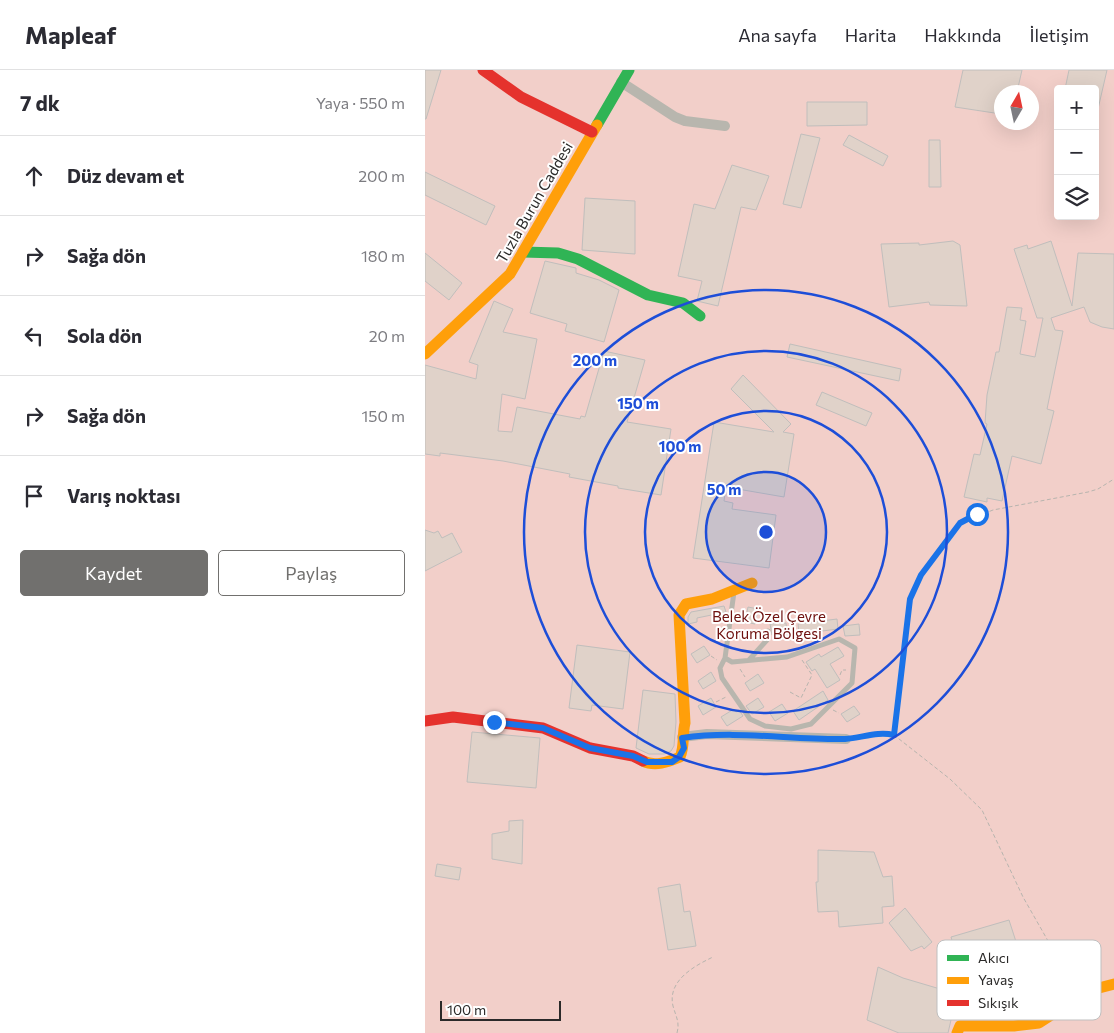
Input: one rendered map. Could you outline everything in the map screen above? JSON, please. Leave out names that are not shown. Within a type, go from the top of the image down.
[{"type":"street","points":[[483,70],[494,80],[515,93],[592,132]]},
{"type":"street","name":"Tuzla Burun Caddesi","points":[[425,354],[505,280],[629,70]]},
{"type":"street","points":[[621,82],[675,117],[685,121],[725,126]]},
{"type":"street","points":[[523,252],[550,252],[578,258],[648,295],[683,303],[700,316]]},
{"type":"street","points":[[425,721],[453,717],[543,728],[590,748],[633,756],[647,762],[672,762],[679,757],[684,748],[682,738],[685,723],[685,696],[679,615],[686,604],[734,592],[752,584]]},
{"type":"street","points":[[682,738],[707,734],[846,739]]},
{"type":"street","points":[[1101,987],[1114,984]]},
{"type":"street","points":[[957,1033],[960,1026],[1014,1026],[1039,1023],[1044,1020]]},
{"type":"lane","points":[[725,658],[736,662],[787,657],[839,639],[855,648],[852,682],[811,724],[797,728],[765,726],[749,719],[722,678],[720,668],[725,658],[734,592]]},
{"type":"lane","points":[[749,660],[767,640],[767,631]]},
{"type":"path","points":[[894,735],[910,599],[921,575],[960,523],[993,510],[1088,492],[1098,489],[1114,479]]},
{"type":"path","points":[[790,692],[801,698],[811,675],[806,670],[799,653]]},
{"type":"path","points":[[736,662],[745,677]]},
{"type":"path","points":[[840,675],[843,670],[853,669]]},
{"type":"path","points":[[716,702],[732,694]]},
{"type":"path","points":[[846,739],[883,733],[894,735],[950,780],[982,810],[1023,897],[1047,940]]},
{"type":"path","points":[[677,1033],[679,1024],[673,1004],[673,991],[683,975],[713,957]]},
{"type":"green space","name":"Belek Özel Çevre Koruma Bölgesi","points":[[425,70],[1114,70],[1114,1033],[425,1033]]},
{"type":"building","points":[[425,70],[441,70],[426,119],[425,119]]},
{"type":"building","points":[[963,70],[1022,70],[1019,85],[994,85],[994,113],[955,107]]},
{"type":"building","points":[[1069,70],[1107,70],[1099,105],[1099,85],[1066,85]]},
{"type":"building","points":[[807,102],[867,102],[867,125],[807,126]]},
{"type":"building","points":[[801,134],[820,138],[801,208],[783,204]]},
{"type":"building","points":[[849,135],[888,156],[883,166],[843,145]]},
{"type":"building","points":[[929,140],[940,140],[941,187],[929,187]]},
{"type":"building","points":[[732,165],[769,176],[756,210],[741,207],[718,306],[697,301],[702,281],[678,276],[694,204],[715,209]]},
{"type":"building","points":[[425,172],[495,206],[486,225],[425,195]]},
{"type":"building","points":[[585,198],[635,201],[635,254],[582,250]]},
{"type":"building","points":[[953,241],[960,245],[967,306],[930,305],[929,302],[889,307],[881,244],[919,243],[919,245]]},
{"type":"building","points":[[1051,241],[1072,306],[1078,253],[1114,254],[1114,329],[1090,322],[1084,307],[1051,318],[1055,330],[1063,331],[1047,409],[1054,411],[1041,464],[1012,456],[1002,501],[987,498],[987,502],[964,497],[974,454],[980,455],[987,424],[985,423],[987,395],[996,352],[999,352],[1007,307],[1022,308],[1020,320],[1026,321],[1020,354],[1035,357],[1043,318],[1037,318],[1014,249],[1027,245],[1028,249]]},
{"type":"building","points":[[425,253],[462,283],[449,300],[425,281]]},
{"type":"building","points":[[545,261],[576,268],[576,273],[599,280],[619,290],[604,342],[565,331],[567,324],[530,313]]},
{"type":"building","points":[[494,301],[513,309],[503,332],[537,339],[525,399],[502,394],[498,431],[512,432],[517,407],[580,419],[581,416],[585,417],[604,351],[645,360],[627,422],[671,429],[661,495],[618,488],[618,486],[569,477],[570,474],[503,461],[440,453],[440,456],[425,454],[425,365],[476,379],[478,365],[469,362]]},
{"type":"building","points":[[790,344],[901,369],[899,381],[787,357]]},
{"type":"building","points":[[743,375],[791,424],[783,432],[794,434],[784,497],[726,487],[724,501],[733,503],[732,509],[776,515],[769,568],[693,558],[714,422],[774,432],[731,389]]},
{"type":"building","points":[[822,392],[872,413],[866,426],[816,405]]},
{"type":"building","points":[[425,530],[434,533],[438,531],[442,538],[452,533],[462,552],[425,571]]},
{"type":"building","points":[[724,606],[726,612],[697,618],[697,622],[688,624],[688,617],[691,612]]},
{"type":"building","points":[[748,607],[758,609],[755,624],[745,622]]},
{"type":"building","points":[[837,619],[838,629],[799,634],[798,624]]},
{"type":"building","points":[[786,623],[787,633],[772,635],[770,624]]},
{"type":"building","points":[[859,624],[860,635],[845,636],[843,626]]},
{"type":"building","points":[[577,645],[630,652],[623,709],[592,705],[591,711],[569,708]]},
{"type":"building","points":[[704,646],[710,655],[697,663],[691,654]]},
{"type":"building","points":[[838,647],[844,656],[830,664],[840,680],[827,688],[815,669],[812,671],[806,662],[819,654],[821,657]]},
{"type":"building","points":[[711,672],[716,681],[703,689],[698,681]]},
{"type":"building","points":[[758,674],[764,683],[750,691],[745,683]]},
{"type":"building","points":[[643,690],[675,694],[676,722],[674,746],[671,751],[664,754],[649,754],[636,748]]},
{"type":"building","points":[[823,691],[828,700],[799,720],[793,711]]},
{"type":"building","points":[[711,698],[716,707],[703,715],[698,706]]},
{"type":"building","points":[[758,698],[764,707],[752,714],[746,706]]},
{"type":"building","points":[[782,704],[788,713],[775,721],[769,712]]},
{"type":"building","points":[[854,706],[860,714],[847,722],[841,714]]},
{"type":"building","points":[[734,709],[736,712],[739,710],[743,716],[727,726],[721,717]]},
{"type":"building","points":[[472,732],[540,738],[536,788],[467,782]]},
{"type":"building","points":[[523,820],[522,864],[492,859],[492,834],[509,831],[509,821]]},
{"type":"building","points":[[818,850],[874,852],[883,877],[892,876],[894,906],[882,907],[883,923],[839,927],[838,911],[818,912],[816,882],[818,882]]},
{"type":"building","points":[[437,864],[461,868],[459,880],[435,876]]},
{"type":"building","points":[[680,884],[684,912],[690,911],[696,946],[668,950],[658,888]]},
{"type":"building","points":[[905,908],[932,942],[924,949],[922,946],[911,951],[889,923]]},
{"type":"building","points":[[1009,920],[1015,940],[952,940],[951,937]]},
{"type":"building","points":[[878,967],[903,978],[937,988],[937,1020],[951,1020],[948,1033],[899,1033],[867,1020]]},
{"type":"traffic: fast","points":[[597,125],[629,70]]},
{"type":"traffic: fast","points":[[523,252],[558,253],[578,259],[648,295],[683,303],[700,316]]},
{"type":"traffic: slow","points":[[425,354],[510,274],[597,125]]},
{"type":"traffic: slow","points":[[643,761],[652,764],[671,761],[680,757],[682,753],[685,723],[679,615],[686,604],[712,599],[752,583]]},
{"type":"traffic: slow","points":[[1101,987],[1114,984]]},
{"type":"traffic: slow","points":[[957,1033],[960,1026],[1014,1026],[1039,1023],[1044,1020]]},
{"type":"traffic: jam","points":[[483,70],[521,97],[592,132]]},
{"type":"traffic: jam","points":[[425,721],[453,717],[543,728],[590,748],[633,756],[643,761]]},
{"type":"route","points":[[494,722],[543,728],[590,748],[633,756],[647,762],[666,763],[672,762],[679,757],[684,748],[682,738],[707,734],[846,739],[883,733],[894,735],[910,599],[921,575],[960,523],[977,514]]}]
